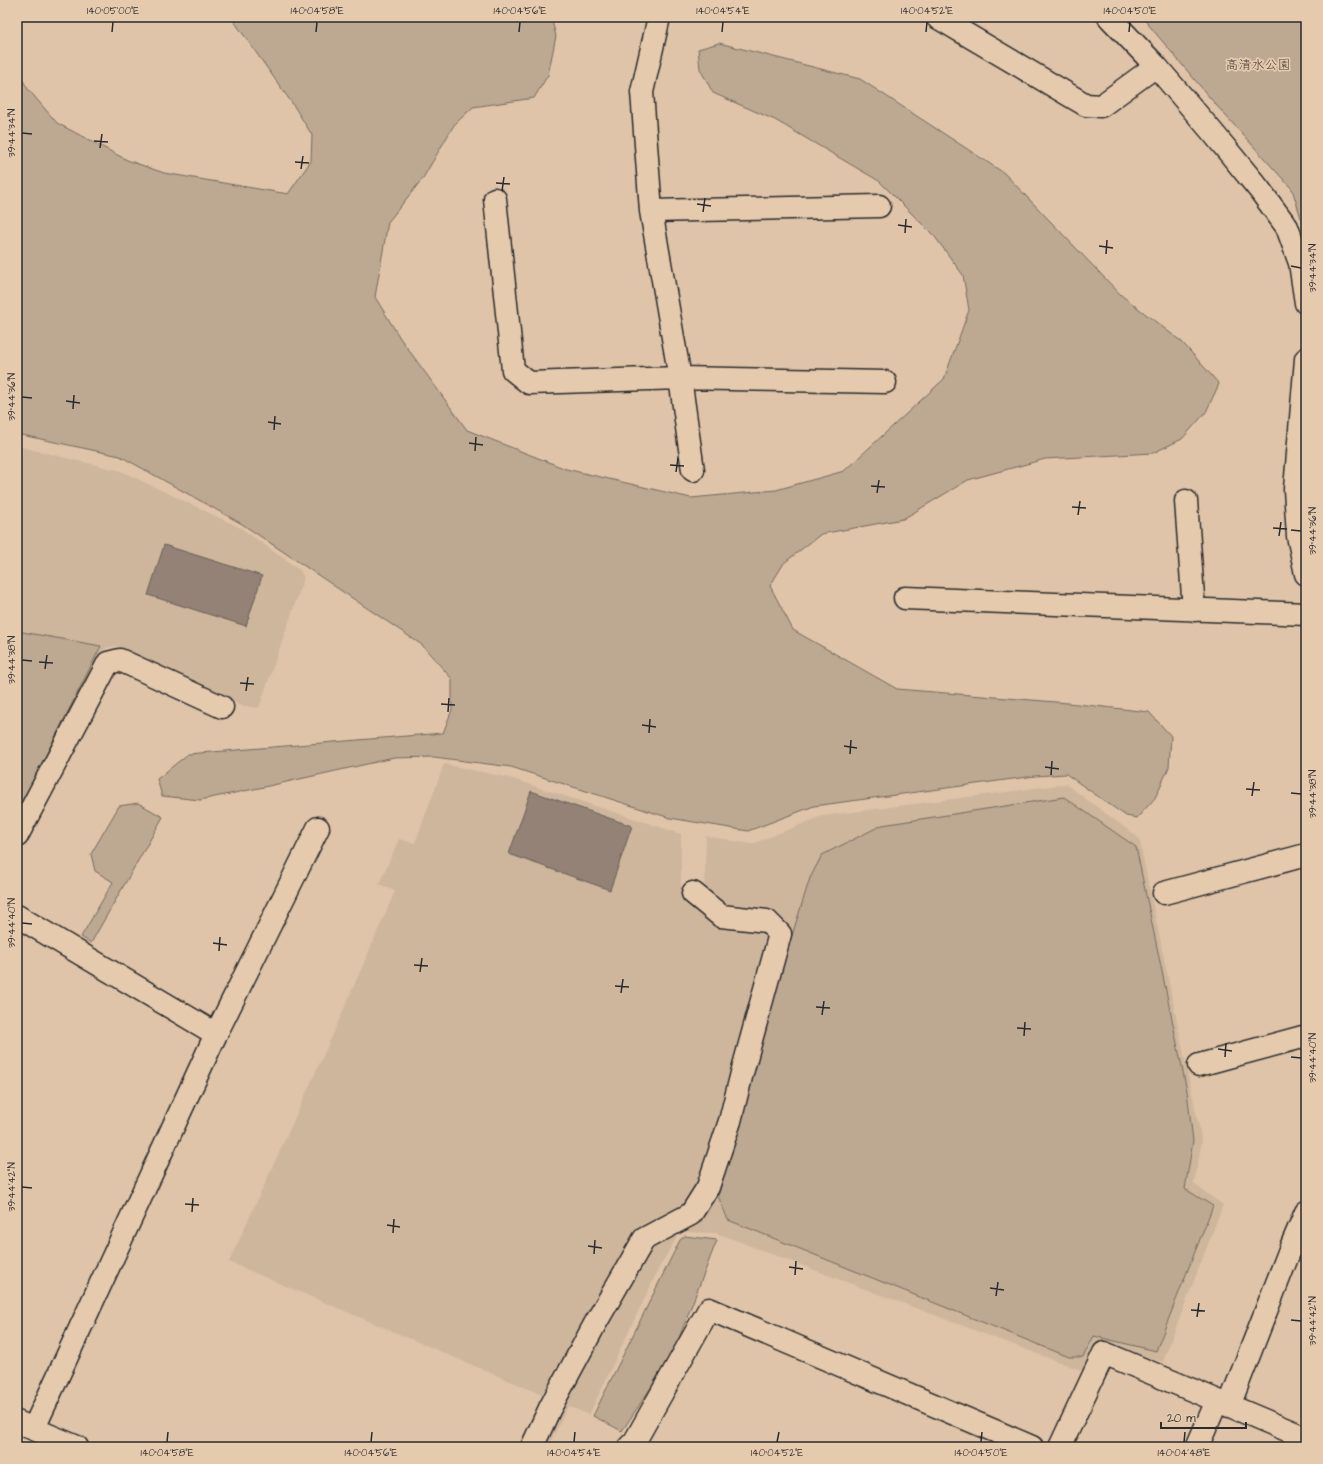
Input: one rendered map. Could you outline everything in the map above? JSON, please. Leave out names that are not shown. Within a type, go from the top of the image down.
[{"type":"street","points":[[659,17],[642,92],[651,211],[680,378],[693,470]]},
{"type":"street","points":[[937,17],[1086,105],[1101,106],[1156,66]]},
{"type":"street","points":[[1110,17],[1156,66],[1254,183],[1287,227],[1300,263],[1306,303]]},
{"type":"street","points":[[494,199],[513,370],[529,383],[680,378],[885,382]]},
{"type":"street","points":[[651,211],[879,206]]},
{"type":"street","points":[[1306,359],[1295,489],[1298,536],[1306,574]]},
{"type":"street","points":[[1186,501],[1194,610]]},
{"type":"street","points":[[905,598],[1306,614]]},
{"type":"street","points":[[17,836],[108,663],[120,660],[222,707]]},
{"type":"street","points":[[77,1447],[25,1425],[318,828]]},
{"type":"street","points":[[1164,893],[1306,854]]},
{"type":"street","points":[[532,1447],[550,1408],[595,1324],[644,1239],[691,1214],[708,1187],[730,1121],[780,934],[767,921],[721,916],[693,893]]},
{"type":"street","points":[[17,916],[216,1034]]},
{"type":"street","points":[[1199,1065],[1306,1036]]},
{"type":"street","points":[[1197,1447],[1223,1403],[1298,1250],[1306,1212]]},
{"type":"street","points":[[637,1445],[710,1309],[1032,1447]]},
{"type":"street","points":[[1060,1447],[1104,1353],[1306,1438]]},
{"type":"shaded area","points":[[17,446],[121,471],[241,528],[300,570],[304,578],[259,708],[238,705],[234,701],[115,646],[106,648],[17,819]]},
{"type":"shaded area","points":[[164,545],[262,576],[246,626],[148,595]]},
{"type":"shaded area","points":[[444,764],[510,778],[681,834],[681,894],[704,892],[706,836],[752,844],[822,816],[1066,784],[1139,838],[1202,1141],[1194,1184],[1223,1205],[1163,1362],[1099,1343],[1083,1371],[716,1233],[680,1232],[660,1266],[589,1415],[568,1406],[548,1447],[519,1447],[543,1395],[229,1262],[333,1034],[395,891],[379,884],[399,839],[415,843]]},
{"type":"shaded area","points":[[531,791],[632,826],[610,890],[509,854]]},
{"type":"green space","points":[[231,17],[551,17],[556,36],[548,75],[534,98],[473,107],[454,125],[423,178],[388,222],[375,297],[400,338],[467,430],[566,469],[691,498],[776,490],[844,471],[944,379],[969,310],[963,275],[935,237],[879,181],[775,120],[713,93],[700,69],[698,49],[719,43],[860,79],[1004,173],[1121,295],[1182,342],[1219,384],[1206,412],[1182,439],[1153,453],[1045,459],[968,480],[903,519],[821,534],[784,563],[770,586],[793,630],[897,689],[1068,703],[1149,712],[1171,736],[1169,767],[1155,798],[1137,818],[1126,816],[1066,774],[1035,776],[814,806],[748,831],[670,818],[511,767],[434,757],[394,758],[200,800],[162,796],[157,779],[188,754],[443,733],[452,710],[452,679],[422,645],[242,524],[120,456],[17,434],[17,71],[28,89],[57,123],[127,160],[164,173],[288,194],[311,161],[312,135],[294,106]]},
{"type":"green space","name":"高清水公園","points":[[1142,17],[1306,17],[1306,234],[1292,189],[1216,105]]},
{"type":"green space","points":[[17,631],[101,646],[17,813]]},
{"type":"green space","points":[[1064,797],[1136,847],[1187,1091],[1193,1141],[1185,1189],[1213,1206],[1156,1351],[1094,1336],[1083,1357],[1069,1357],[728,1220],[718,1196],[745,1102],[751,1066],[810,878],[822,855],[882,825]]},
{"type":"green space","points":[[138,803],[163,817],[91,943],[81,937],[113,882],[95,871],[91,854],[119,806]]},
{"type":"green space","points":[[685,1236],[717,1240],[672,1356],[622,1431],[593,1416],[680,1240]]}]
